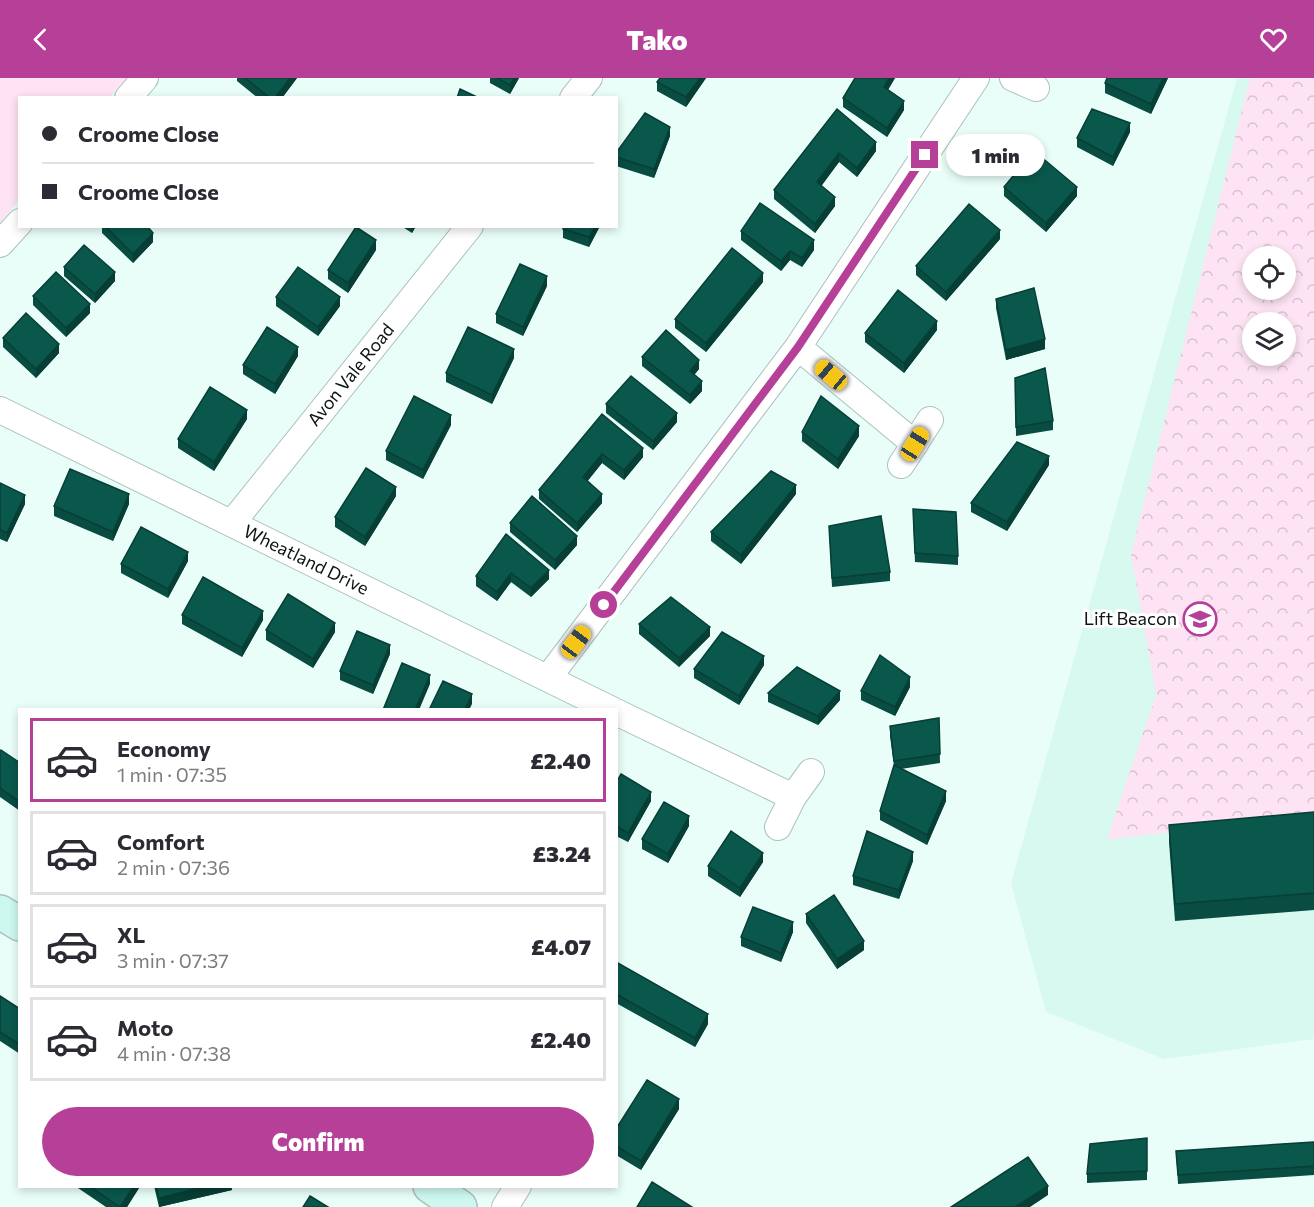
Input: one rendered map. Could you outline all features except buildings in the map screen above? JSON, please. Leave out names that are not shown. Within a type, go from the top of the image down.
[{"type":"street","points":[[130,96],[146,78]]},
{"type":"street","points":[[575,96],[589,78]]},
{"type":"street","points":[[548,678],[798,347],[976,78]]},
{"type":"street","points":[[1013,78],[1036,88]]},
{"type":"street","points":[[0,244],[18,224]]},
{"type":"street","name":"Avon Vale Road","points":[[232,524],[468,228]]},
{"type":"street","points":[[798,347],[915,444]]},
{"type":"street","name":"Wheatland Drive","points":[[0,410],[608,708]]},
{"type":"street","points":[[901,465],[930,420]]},
{"type":"street","points":[[618,713],[793,797]]},
{"type":"street","points":[[778,827],[793,797],[811,772]]},
{"type":"street","points":[[0,912],[18,923]]},
{"type":"street","points":[[433,1188],[460,1207]]},
{"type":"street","points":[[505,1207],[517,1188]]},
{"type":"shaded area","name":"Lift Beacon","points":[[1237,78],[1314,78],[1314,1039],[1164,1059],[1046,1012],[1011,883]]},
{"type":"green space","points":[[0,78],[127,78],[111,96],[18,96],[18,201],[0,223]]},
{"type":"green space","points":[[1250,78],[1314,78],[1314,817],[1107,839],[1156,695],[1131,554]]},
{"type":"place","name":"Lift Beacon","points":[[1200,619]]},
{"type":"route","points":[[604,605],[798,347],[925,155]]}]
